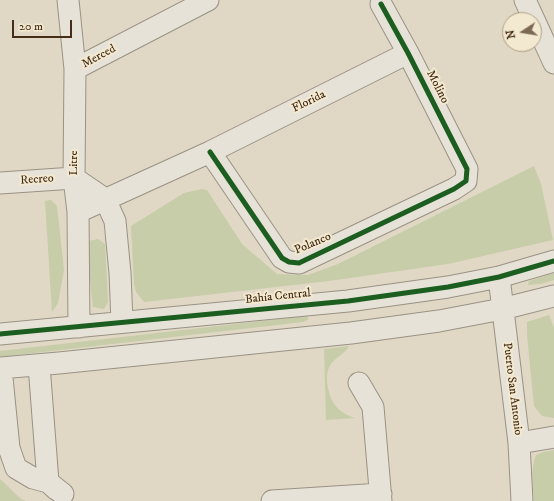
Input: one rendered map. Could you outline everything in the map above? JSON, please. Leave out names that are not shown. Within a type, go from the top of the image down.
[{"type":"street","name":"Litre","points":[[68,0],[75,69],[74,178],[78,212],[79,327]]},
{"type":"street","name":"Merced","points":[[75,69],[208,0]]},
{"type":"street","points":[[525,0],[554,62]]},
{"type":"street","name":"Molino","points":[[381,4],[408,53],[467,169],[466,181]]},
{"type":"street","name":"Florida","points":[[78,212],[210,152],[408,53]]},
{"type":"street","name":"Polanco","points":[[210,152],[282,258],[289,262],[299,263],[454,189],[466,181]]},
{"type":"street","points":[[74,178],[105,199],[115,221],[120,273],[122,322]]},
{"type":"street","name":"Recreo","points":[[0,183],[74,178]]},
{"type":"street","name":"Bahía Central","points":[[0,334],[402,294],[499,277],[554,261]]},
{"type":"street","name":"Puerto San Antonio","points":[[499,277],[519,443],[522,501]]},
{"type":"street","points":[[62,492],[16,468],[9,448],[0,368],[351,333],[439,321],[502,309],[554,296]]},
{"type":"street","points":[[348,300],[351,333]]},
{"type":"street","points":[[39,365],[62,492]]},
{"type":"street","points":[[272,501],[381,497],[373,407],[359,383]]},
{"type":"street","points":[[519,443],[554,437]]},
{"type":"green space","points":[[534,166],[541,184],[553,240],[448,264],[329,281],[144,302],[136,292],[134,284],[131,226],[184,193],[202,189],[207,190],[242,244],[277,274],[308,275],[338,264]]},
{"type":"green space","points":[[51,200],[57,206],[64,270],[58,303],[52,312],[45,201]]},
{"type":"green space","points":[[98,239],[105,244],[108,302],[104,309],[93,307],[89,270],[89,241]]},
{"type":"green space","points":[[554,273],[554,280],[541,284],[528,285],[529,281]]},
{"type":"green space","points":[[549,315],[554,328],[554,418],[542,416],[534,406],[527,335],[527,322]]},
{"type":"green space","points":[[305,316],[308,317],[308,320],[303,322],[0,357],[0,351]]},
{"type":"green space","points":[[349,346],[331,364],[327,381],[330,394],[338,409],[355,418],[326,420],[324,349]]},
{"type":"green space","points":[[554,450],[554,501],[534,501],[532,472],[536,455]]},
{"type":"green space","points":[[0,479],[21,499],[26,501],[0,501]]},
{"type":"cycle path","points":[[210,152],[282,258],[289,262],[299,263],[454,189],[466,181],[467,169],[408,53],[381,4]]},
{"type":"cycle path","points":[[0,334],[348,301],[448,287],[499,277],[554,261]]}]
